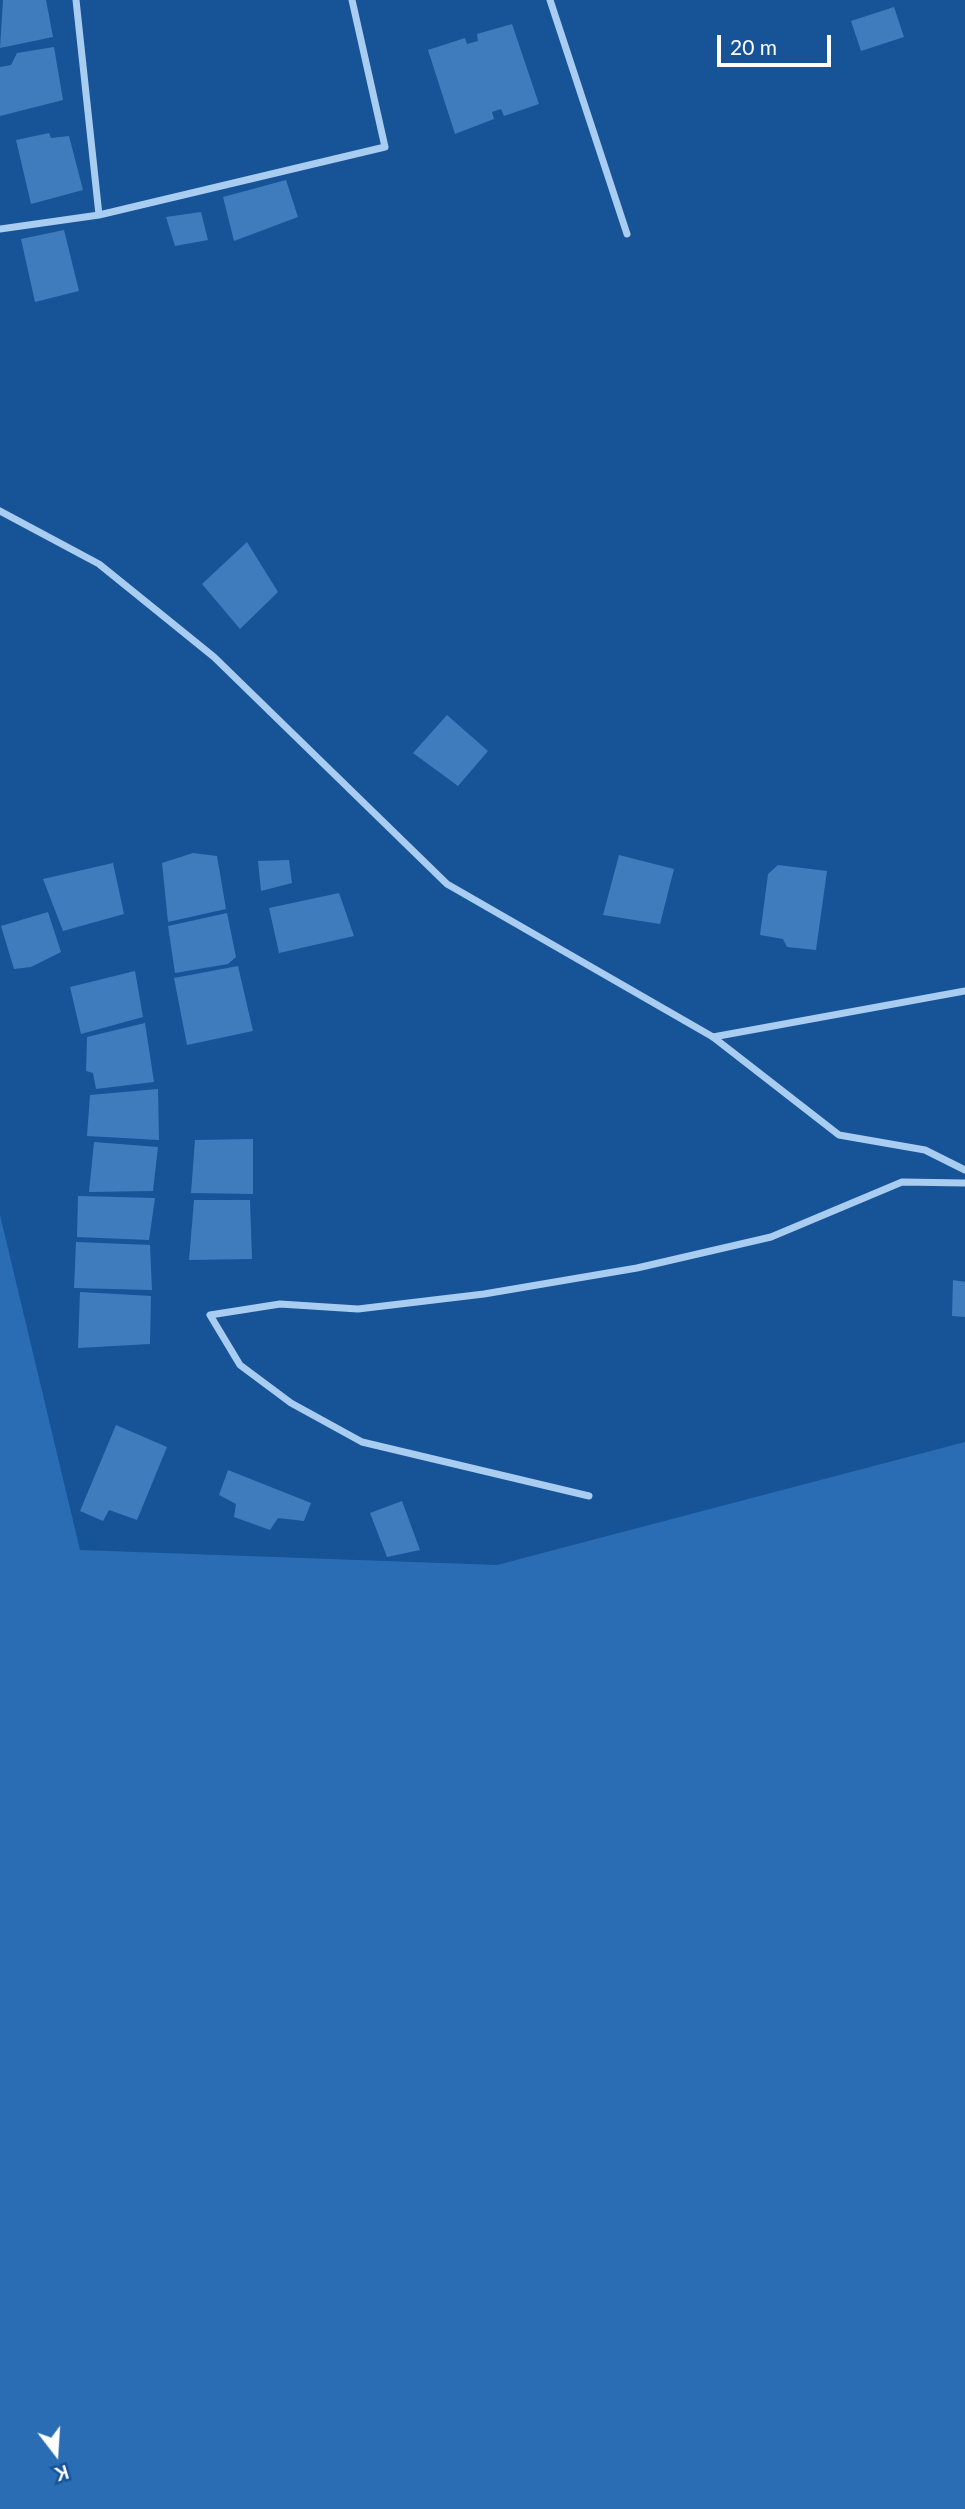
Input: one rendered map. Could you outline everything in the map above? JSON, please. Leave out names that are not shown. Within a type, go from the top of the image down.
[{"type":"street","points":[[76,0],[99,215]]},
{"type":"street","points":[[0,229],[99,215],[385,147],[352,0]]},
{"type":"street","points":[[550,0],[626,234]]},
{"type":"street","points":[[0,511],[99,564],[214,657],[447,884],[713,1037],[839,1135],[925,1150],[965,1170]]},
{"type":"street","points":[[713,1037],[965,991]]},
{"type":"street","points":[[589,1496],[362,1442],[291,1403],[240,1365],[210,1315],[279,1304],[358,1309],[484,1294],[638,1269],[771,1237],[902,1182],[965,1183]]},
{"type":"shaded area","points":[[0,1215],[80,1550],[497,1565],[965,1442],[965,2509],[0,2509]]},
{"type":"building","points":[[3,0],[46,0],[53,37],[0,48]]},
{"type":"building","points":[[894,7],[904,37],[861,51],[851,21]]},
{"type":"building","points":[[512,24],[539,104],[504,116],[501,109],[492,112],[494,119],[455,134],[428,50],[465,38],[467,44],[478,41],[477,34]]},
{"type":"building","points":[[54,47],[63,100],[0,116],[0,67],[11,65],[17,53]]},
{"type":"building","points":[[49,133],[51,138],[69,136],[83,190],[31,204],[16,140]]},
{"type":"building","points":[[286,180],[298,217],[234,241],[223,197]]},
{"type":"building","points":[[201,212],[208,240],[175,246],[166,217]]},
{"type":"building","points":[[64,230],[79,291],[35,302],[21,239]]},
{"type":"building","points":[[247,542],[278,592],[240,629],[202,584]]},
{"type":"building","points":[[447,715],[488,751],[458,786],[413,753]]},
{"type":"building","points":[[193,853],[217,856],[226,909],[168,922],[162,863]]},
{"type":"building","points":[[619,855],[674,869],[660,924],[603,915]]},
{"type":"building","points":[[289,860],[292,883],[261,891],[258,861]]},
{"type":"building","points":[[113,863],[124,914],[63,931],[43,879]]},
{"type":"building","points":[[778,865],[827,871],[816,950],[787,947],[783,939],[760,935],[768,874]]},
{"type":"building","points":[[339,893],[354,936],[279,953],[269,908]]},
{"type":"building","points":[[48,912],[61,952],[31,967],[14,969],[1,926]]},
{"type":"building","points":[[227,913],[236,957],[228,964],[175,973],[168,926]]},
{"type":"building","points":[[238,966],[253,1031],[187,1045],[174,978]]},
{"type":"building","points":[[135,971],[143,1017],[81,1034],[70,987]]},
{"type":"building","points":[[145,1023],[154,1082],[96,1089],[93,1073],[86,1071],[87,1037]]},
{"type":"building","points":[[158,1089],[159,1140],[87,1136],[90,1095]]},
{"type":"building","points":[[253,1139],[253,1194],[191,1193],[195,1140]]},
{"type":"building","points":[[94,1142],[158,1147],[153,1191],[89,1192]]},
{"type":"building","points":[[78,1196],[155,1198],[149,1240],[77,1237]]},
{"type":"building","points":[[194,1200],[250,1200],[252,1259],[189,1260]]},
{"type":"building","points":[[76,1242],[150,1245],[152,1290],[74,1288]]},
{"type":"building","points":[[953,1280],[965,1282],[965,1317],[952,1316]]},
{"type":"building","points":[[80,1292],[151,1296],[150,1344],[78,1348]]},
{"type":"building","points":[[116,1425],[167,1447],[137,1520],[109,1510],[103,1521],[80,1511]]},
{"type":"building","points":[[228,1470],[311,1503],[304,1521],[278,1518],[270,1530],[234,1517],[236,1504],[219,1495]]},
{"type":"building","points":[[402,1501],[420,1550],[387,1557],[370,1513]]}]
